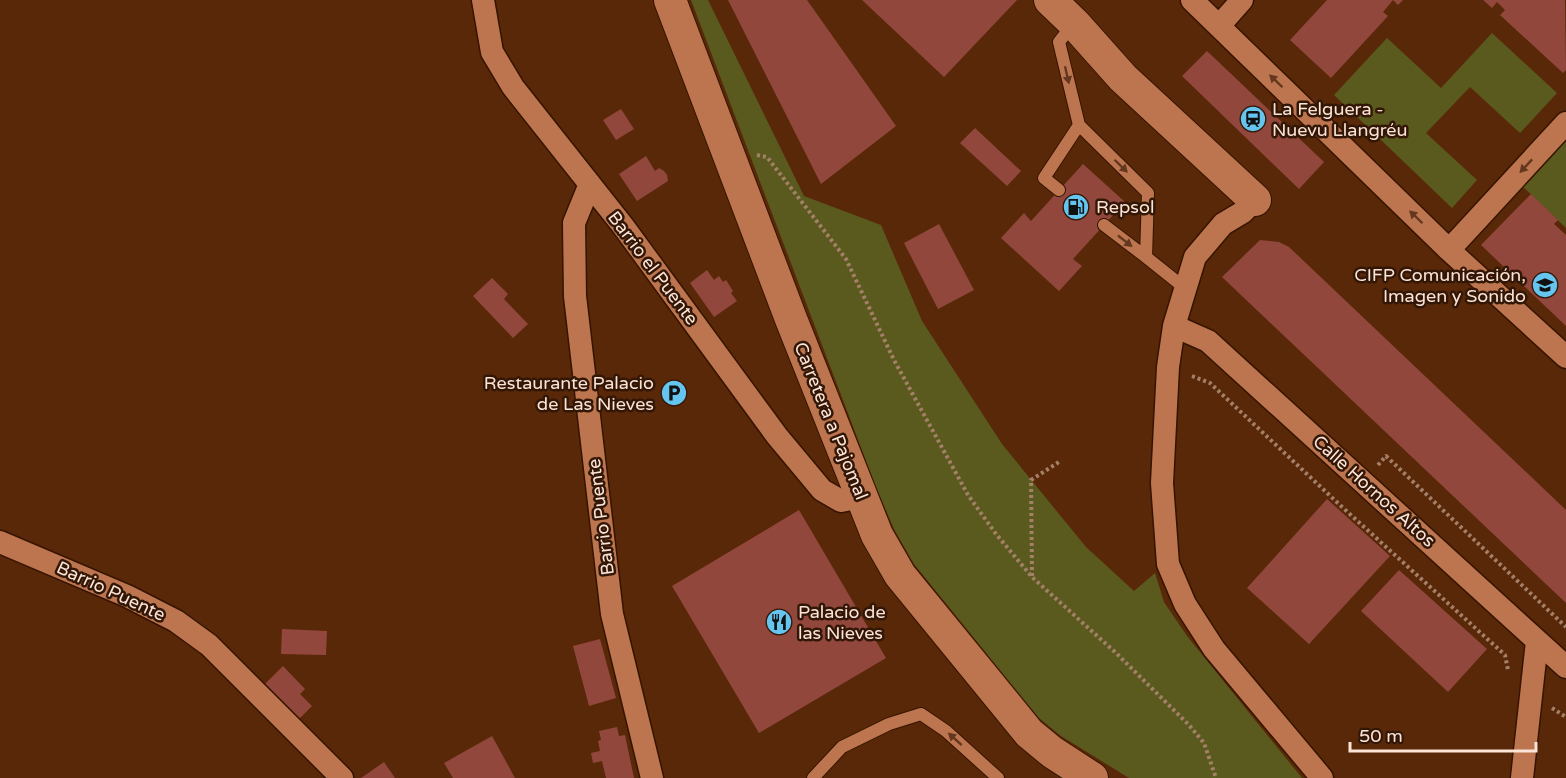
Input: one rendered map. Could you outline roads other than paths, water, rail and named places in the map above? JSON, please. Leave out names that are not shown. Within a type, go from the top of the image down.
[{"type":"street","name":"Barrio el Puente","points":[[483,0],[492,52],[513,87],[623,226],[777,436],[822,490],[841,501],[861,497]]},
{"type":"street","name":"Carretera a Pajomal","points":[[670,0],[791,320],[877,535],[900,575],[1029,733],[1052,752],[1092,778]]},
{"type":"street","points":[[1050,0],[1074,23],[1123,78],[1255,200],[1243,212],[1223,224],[1195,257],[1174,326],[1168,367],[1162,483],[1168,564],[1185,604],[1214,649],[1322,778]]},
{"type":"street","points":[[1192,0],[1449,250],[1566,357]]},
{"type":"street","points":[[1219,26],[1242,0]]},
{"type":"street","points":[[1449,250],[1566,123]]},
{"type":"street","points":[[1223,224],[1229,201],[1228,177]]},
{"type":"street","name":"Barrio Puente","points":[[590,184],[574,223],[575,296],[612,614],[652,778]]},
{"type":"street","name":"Calle Hornos Altos","points":[[1174,326],[1208,341],[1566,667]]},
{"type":"street","name":"Barrio Puente","points":[[0,542],[127,596],[176,621],[209,645],[342,778]]},
{"type":"street","points":[[1522,778],[1537,641]]},
{"type":"lane","points":[[1074,23],[1059,42],[1079,125],[1148,193],[1146,257]]},
{"type":"lane","points":[[1059,190],[1044,178],[1079,125]]},
{"type":"lane","points":[[1104,225],[1186,289]]},
{"type":"lane","points":[[813,778],[842,747],[889,724],[921,714],[946,731],[998,778]]},
{"type":"place","name":"La Felguera - Nuevu Llangréu","points":[[1253,119]]},
{"type":"place","name":"Repsol","points":[[1076,207]]},
{"type":"place","name":"CIFP Comunicación, Imagen y Sonido","points":[[1545,285]]},
{"type":"place","name":"Restaurante Palacio de Las Nieves","points":[[674,393]]},
{"type":"place","name":"Palacio de las Nieves","points":[[779,622]]}]
